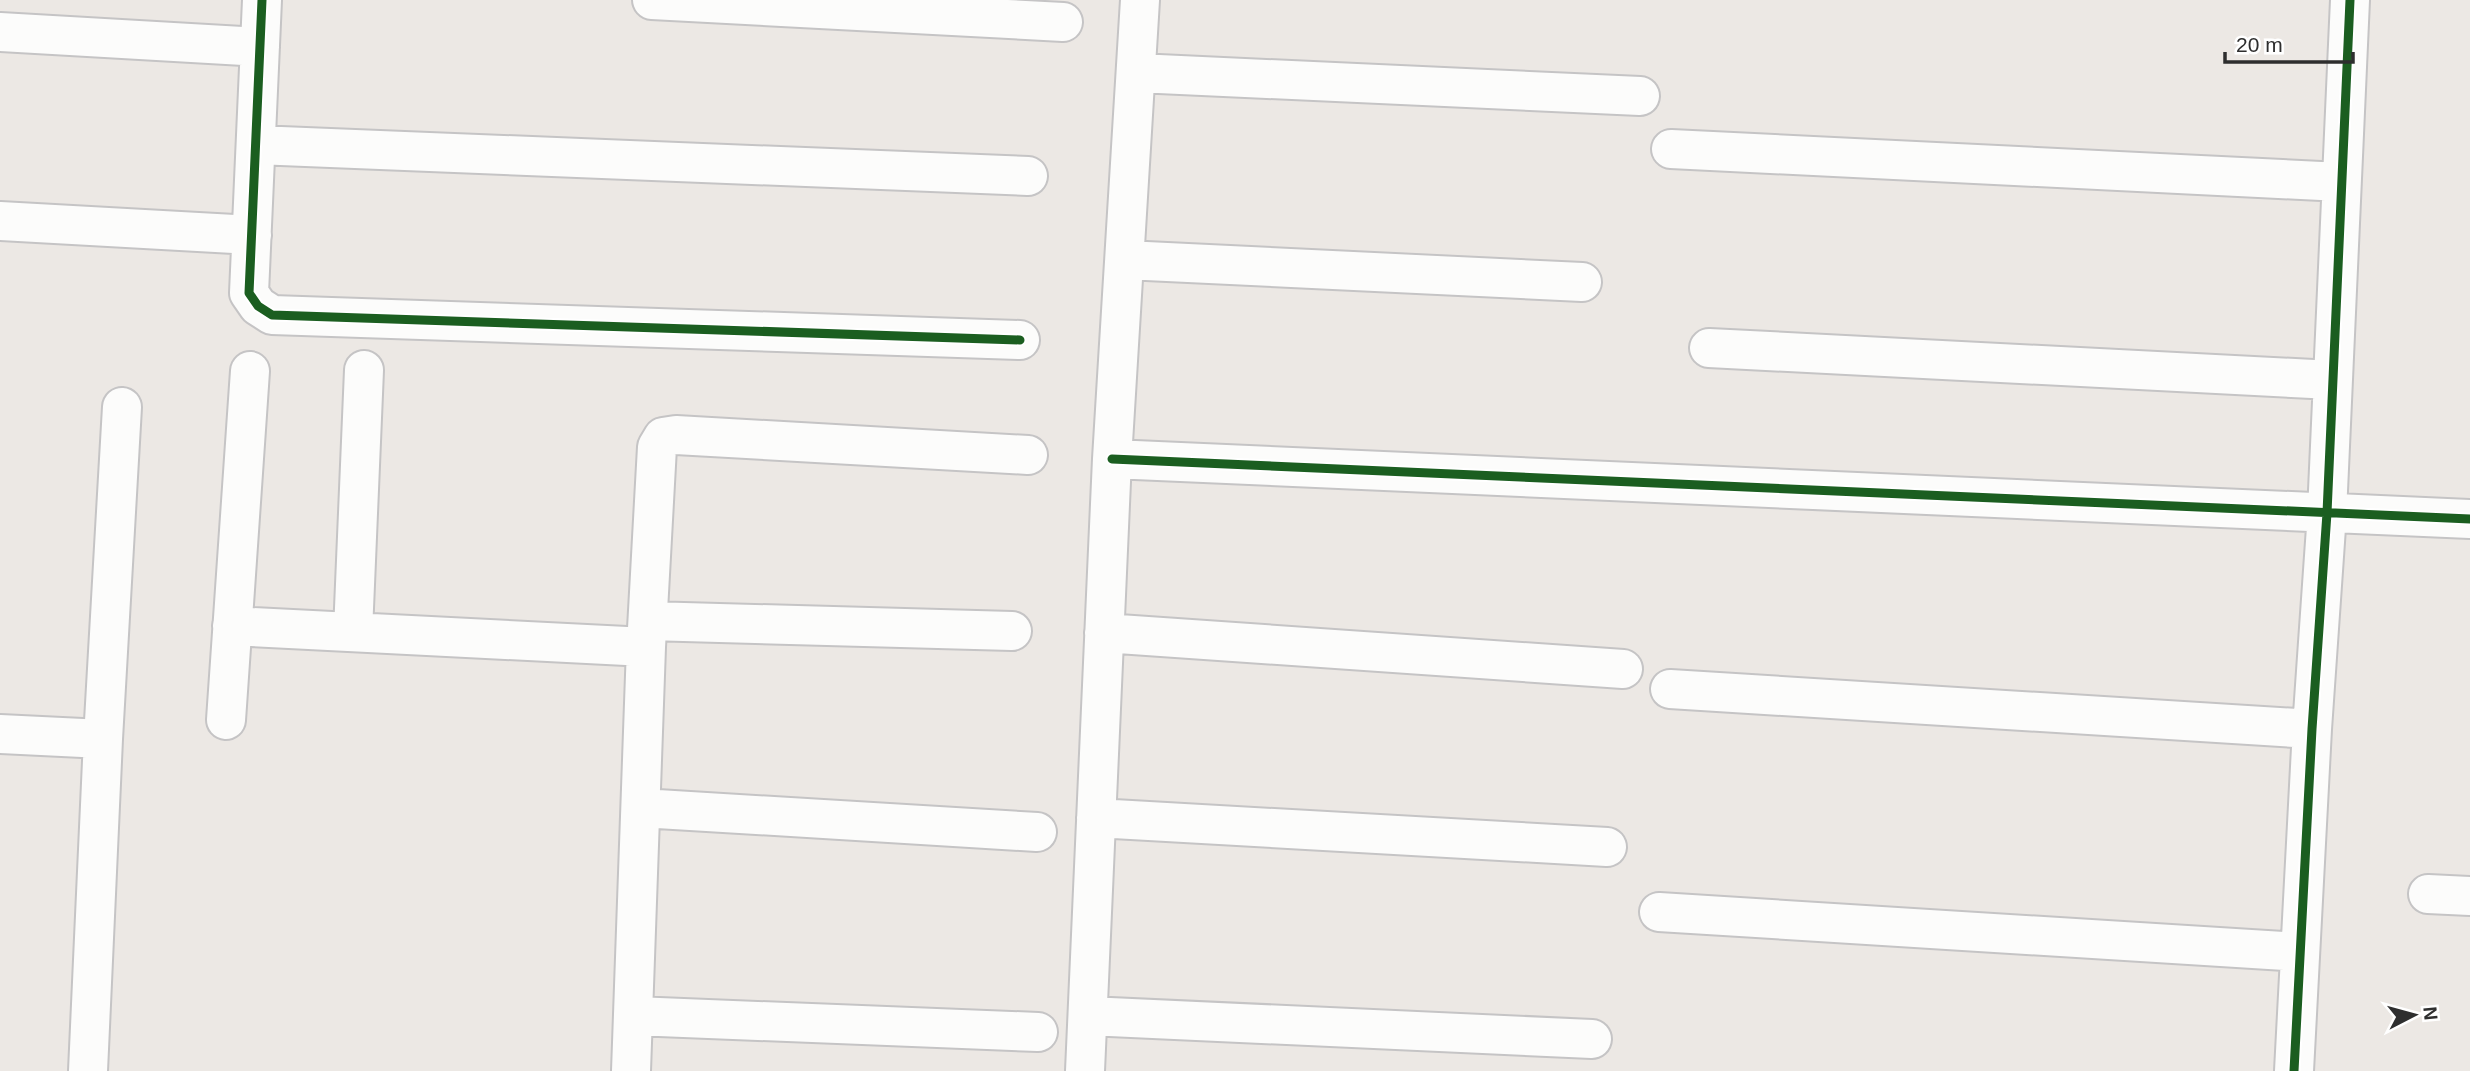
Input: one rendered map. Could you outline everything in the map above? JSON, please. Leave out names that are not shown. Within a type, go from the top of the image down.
[{"type":"street","points":[[262,0],[249,293],[258,306],[272,315],[1020,340]]},
{"type":"street","points":[[652,0],[1063,22]]},
{"type":"street","points":[[1085,1071],[1112,460],[1140,0]]},
{"type":"street","points":[[2294,1071],[2312,729],[2327,513],[2350,0]]},
{"type":"street","points":[[0,32],[260,47]]},
{"type":"street","points":[[1137,74],[1640,96]]},
{"type":"street","points":[[256,145],[1028,176]]},
{"type":"street","points":[[1671,149],[2341,182]]},
{"type":"street","points":[[0,221],[252,236]]},
{"type":"street","points":[[1125,260],[1582,282]]},
{"type":"street","points":[[1709,348],[2332,380]]},
{"type":"street","points":[[226,720],[250,370]]},
{"type":"street","points":[[353,632],[364,370]]},
{"type":"street","points":[[88,1071],[122,407]]},
{"type":"street","points":[[631,1071],[647,634],[657,447],[663,437],[676,435],[1028,455]]},
{"type":"street","points":[[1112,460],[2470,519]]},
{"type":"street","points":[[232,626],[353,632],[647,634],[1012,631]]},
{"type":"street","points":[[1104,633],[1623,669]]},
{"type":"street","points":[[1670,689],[2312,729]]},
{"type":"street","points":[[0,734],[103,738]]},
{"type":"street","points":[[641,808],[1037,832]]},
{"type":"street","points":[[1096,818],[1607,847]]},
{"type":"street","points":[[2428,894],[2470,896]]},
{"type":"street","points":[[1659,912],[2300,952]]},
{"type":"street","points":[[634,1016],[1038,1032]]},
{"type":"street","points":[[1088,1016],[1592,1039]]},
{"type":"cycle path","points":[[262,0],[249,293],[258,306],[272,315],[1020,340]]},
{"type":"cycle path","points":[[2294,1071],[2312,729],[2327,513],[2350,0]]},
{"type":"cycle path","points":[[1112,459],[2470,519]]}]
